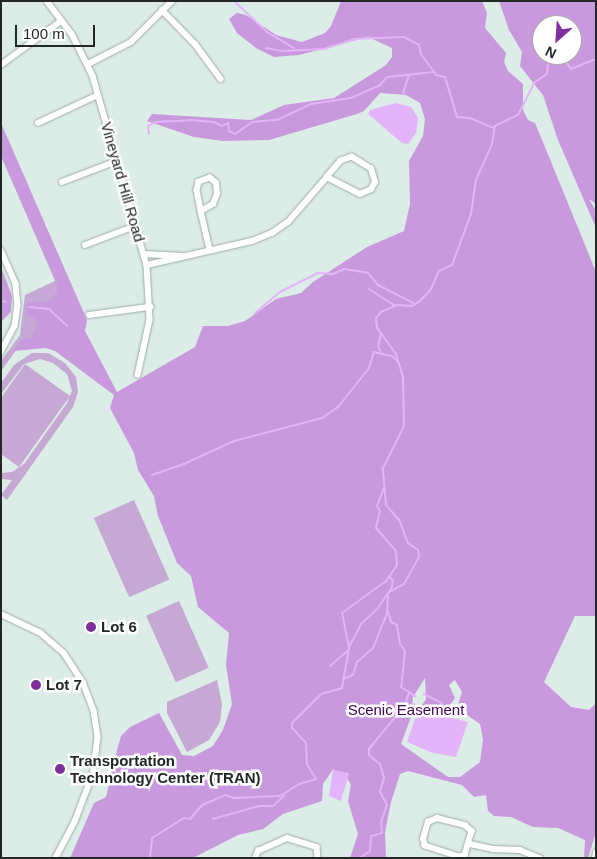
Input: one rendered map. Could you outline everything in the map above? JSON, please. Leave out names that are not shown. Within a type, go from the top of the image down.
[{"type":"street","name":"Vineyard Hill Road","points":[[47,1],[88,64],[147,265],[150,306],[148,334],[138,375]]},
{"type":"street","points":[[88,64],[131,42],[172,1]]},
{"type":"street","points":[[162,10],[196,45],[221,79]]},
{"type":"street","points":[[1,65],[61,20]]},
{"type":"street","points":[[38,123],[98,95]]},
{"type":"street","points":[[147,265],[261,239],[280,228],[341,160],[352,157],[371,169],[375,182],[371,189],[360,194],[327,177]]},
{"type":"street","points":[[62,182],[117,161]]},
{"type":"street","points":[[202,211],[213,204],[217,194],[216,183],[210,178],[202,179],[197,185],[202,211],[210,250]]},
{"type":"street","points":[[85,245],[135,226]]},
{"type":"street","points":[[1,250],[16,284],[18,304],[15,326],[1,352]]},
{"type":"street","points":[[144,254],[182,256]]},
{"type":"street","points":[[89,315],[150,306]]},
{"type":"street","points":[[1,614],[34,629],[64,653],[83,682],[94,711],[98,740],[94,772],[78,816],[56,858]]},
{"type":"street","points":[[437,818],[470,827],[472,836],[470,844],[462,857],[425,846],[423,840],[428,822],[437,818]]},
{"type":"street","points":[[255,858],[258,851],[286,838],[317,847],[318,858]]},
{"type":"street","points":[[470,844],[493,850],[520,850],[540,858]]},
{"type":"street","points":[[594,858],[596,854]]},
{"type":"shaded area","points":[[396,103],[411,107],[418,118],[416,133],[408,144],[402,143],[368,114],[370,110]]},
{"type":"shaded area","points":[[1,124],[86,324],[20,345],[1,371],[1,361],[20,335],[25,295],[55,281],[1,156]]},
{"type":"shaded area","points":[[32,353],[48,353],[65,363],[76,377],[78,392],[73,407],[7,500],[1,495],[12,480],[1,479],[1,473],[12,472],[24,464],[67,403],[72,391],[67,374],[53,363],[40,359],[24,364],[1,394],[1,383],[14,365]]},
{"type":"shaded area","points":[[25,364],[70,396],[19,467],[1,454],[1,398]]},
{"type":"shaded area","points":[[134,500],[169,579],[129,597],[94,518]]},
{"type":"shaded area","points":[[179,601],[209,668],[176,682],[146,616]]},
{"type":"shaded area","points":[[217,680],[222,704],[220,722],[209,740],[187,752],[167,713],[167,702]]},
{"type":"shaded area","points":[[430,712],[468,722],[456,757],[433,753],[407,742],[415,719]]},
{"type":"shaded area","points":[[333,770],[349,773],[341,801],[329,796]]},
{"type":"green space","name":"Scenic Easement","points":[[341,1],[482,1],[487,13],[485,28],[506,53],[504,62],[508,71],[523,84],[523,110],[528,120],[535,123],[596,272],[596,616],[575,616],[544,682],[571,707],[589,710],[596,703],[596,832],[588,858],[584,858],[585,840],[558,828],[533,827],[511,817],[494,816],[488,811],[486,795],[474,797],[462,785],[408,771],[400,774],[391,802],[385,832],[386,858],[350,858],[358,834],[348,801],[351,785],[347,778],[333,769],[323,784],[322,801],[283,814],[263,829],[238,835],[193,858],[70,858],[94,803],[106,797],[121,736],[130,727],[159,713],[182,755],[194,756],[213,746],[223,730],[232,704],[226,665],[229,633],[198,607],[191,576],[177,563],[158,516],[154,496],[138,470],[134,453],[110,408],[114,395],[55,351],[46,348],[13,351],[21,340],[31,338],[38,321],[26,314],[28,302],[48,302],[57,292],[57,283],[1,155],[1,123],[87,320],[85,331],[117,392],[195,347],[203,326],[228,326],[245,321],[276,299],[301,293],[313,282],[367,247],[404,231],[410,204],[409,161],[423,136],[425,119],[420,103],[406,95],[380,93],[364,111],[357,114],[269,140],[223,141],[194,137],[147,121],[152,114],[251,120],[284,105],[334,98],[386,65],[392,57],[392,48],[368,37],[299,55],[274,57],[256,48],[237,33],[229,19],[237,13],[246,15],[276,35],[302,42],[325,33],[331,26]],"holes":[[[425,678],[426,699],[420,708],[450,705],[455,698],[449,685],[455,680],[462,692],[457,708],[480,724],[483,739],[480,762],[460,777],[448,777],[401,744],[411,717],[413,697]]]},
{"type":"green space","points":[[499,1],[596,1],[596,204],[589,199],[596,211],[596,228],[558,140],[543,95],[520,66],[522,52],[509,30]]},
{"type":"green space","points":[[1,267],[12,296],[11,312],[1,322]]},
{"type":"waterway","points":[[234,1],[267,32],[294,48]]},
{"type":"waterway","points":[[266,48],[281,51],[324,49],[354,39],[404,37],[419,45],[421,54],[436,75],[445,77],[457,117],[470,118],[494,128]]},
{"type":"waterway","points":[[582,65],[596,59]]},
{"type":"waterway","points":[[389,592],[404,584],[419,557],[418,550],[408,543],[399,520],[386,505],[383,468],[404,426],[403,377],[396,354],[377,328],[376,318],[381,312],[397,305],[412,306],[420,301],[431,289],[439,271],[452,265],[471,214],[476,180],[492,144],[495,126],[518,115],[535,82],[547,74],[548,65]]},
{"type":"waterway","points":[[568,65],[571,69],[581,65]]},
{"type":"waterway","points":[[149,134],[148,126],[155,122],[190,120],[214,122],[222,126],[228,123],[229,131],[235,134],[252,122],[277,120],[311,104],[351,98],[380,85],[387,77],[434,72]]},
{"type":"waterway","points":[[403,93],[409,75]]},
{"type":"waterway","points":[[255,313],[280,292],[318,273],[333,274],[344,269],[368,273],[378,285],[415,304]]},
{"type":"waterway","points":[[369,289],[395,306]]},
{"type":"waterway","points":[[1,301],[6,302]]},
{"type":"waterway","points":[[29,307],[49,309],[67,326]]},
{"type":"waterway","points":[[380,351],[378,346],[381,335]]},
{"type":"waterway","points":[[152,475],[184,464],[234,441],[322,418],[338,407],[369,368],[374,352],[392,356],[398,362]]},
{"type":"waterway","points":[[150,858],[152,838],[184,818],[190,819],[202,805],[226,795],[233,798],[280,796],[299,784],[316,779],[307,764],[306,743],[292,728],[292,723],[321,694],[342,688],[349,648],[342,613],[386,581],[397,565],[396,551],[376,528],[380,511],[377,506],[384,488]]},
{"type":"waterway","points":[[349,647],[361,624],[378,608],[392,587],[393,581],[389,576]]},
{"type":"waterway","points":[[343,679],[353,675],[357,662],[373,648],[387,614],[388,594]]},
{"type":"waterway","points":[[388,612],[391,622],[397,625],[400,644],[405,651],[401,687],[415,696]]},
{"type":"waterway","points":[[330,666],[347,651]]},
{"type":"waterway","points":[[359,858],[370,851],[371,836],[382,833],[381,822],[387,805],[380,792],[384,778],[380,764],[369,755],[369,749],[405,705],[409,692]]},
{"type":"waterway","points":[[424,694],[442,703],[444,715]]},
{"type":"waterway","points":[[414,704],[415,709]]},
{"type":"waterway","points":[[213,819],[259,806],[273,806],[284,796]]},
{"type":"place","name":"Lot 6","points":[[91,627]]},
{"type":"place","name":"Lot 7","points":[[36,685]]},
{"type":"place","name":"Transportation Technology Center (TRAN)","points":[[60,769]]}]
